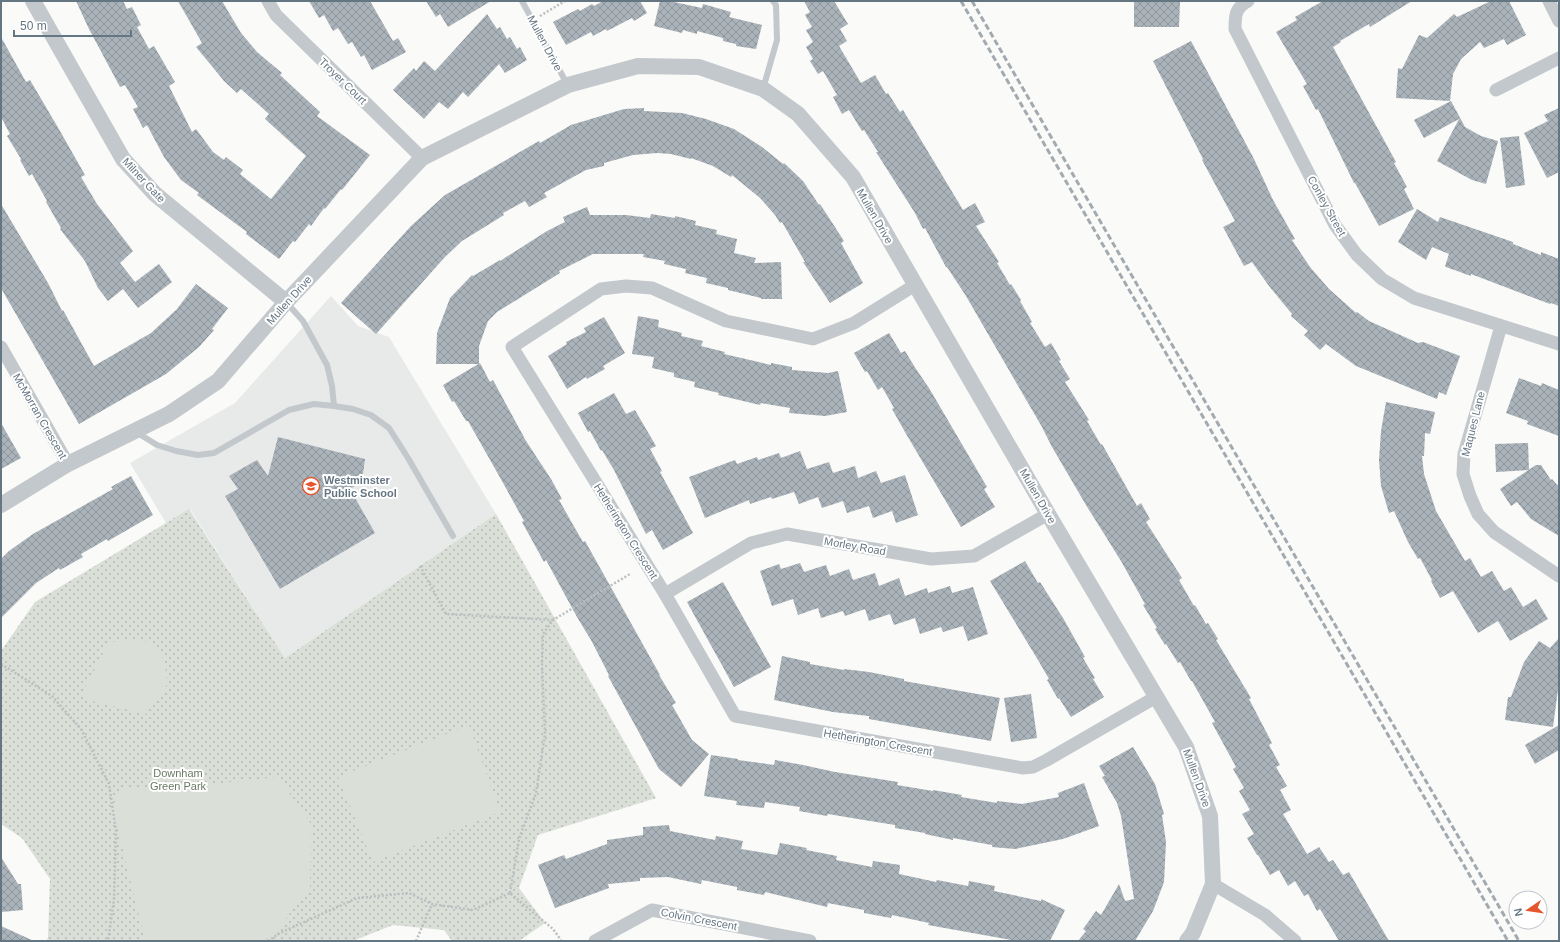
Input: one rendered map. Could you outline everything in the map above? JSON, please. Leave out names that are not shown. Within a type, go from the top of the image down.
[{"type":"street","name":"Milner Gate","points":[[33,1],[123,159],[155,194],[286,302]]},
{"type":"street","name":"Troyer Court","points":[[268,1],[276,15],[422,158]]},
{"type":"street","name":"Conley Street","points":[[1248,1],[1243,4],[1235,15],[1235,29],[1335,225],[1357,255],[1382,279],[1414,298],[1559,344]]},
{"type":"street","points":[[1549,1],[1559,20]]},
{"type":"street","points":[[1496,90],[1559,58]]},
{"type":"street","name":"Mullen Drive","points":[[1,505],[68,464],[169,414],[218,381],[286,302],[422,158],[568,85],[638,66],[699,67],[763,89],[798,114],[853,177],[1048,514],[1186,747],[1210,816],[1213,884],[1193,933],[1187,941]]},
{"type":"street","name":"Hetherington Crescent","points":[[915,285],[854,323],[813,339],[726,320],[652,288],[620,287],[601,290],[512,347],[665,594],[735,716],[1024,768],[1033,767],[1047,760],[1156,697]]},
{"type":"street","name":"Maques Lane","points":[[1501,326],[1464,454],[1463,474],[1478,514],[1494,532],[1559,576]]},
{"type":"street","name":"McMorran Crescent","points":[[1,348],[68,464]]},
{"type":"street","name":"Morley Road","points":[[665,594],[751,543],[787,534],[931,560],[974,556],[1048,514]]},
{"type":"street","points":[[1213,884],[1265,915],[1295,941]]},
{"type":"street","name":"Colvin Crescent","points":[[595,941],[652,910],[810,941]]},
{"type":"lane","name":"Mullen Drive","points":[[522,1],[568,85]]},
{"type":"lane","points":[[763,89],[777,40],[776,5],[774,1]]},
{"type":"lane","points":[[286,302],[303,321],[327,365],[332,386],[334,406]]},
{"type":"lane","points":[[135,431],[157,445],[176,451],[198,455],[214,453],[289,410],[314,404],[353,409],[371,415],[389,428],[453,536]]},
{"type":"path","points":[[533,20],[565,1]]},
{"type":"path","points":[[420,566],[446,614],[553,620]]},
{"type":"path","points":[[510,893],[519,839],[536,793],[545,734],[542,664],[543,634],[553,620],[630,574]]},
{"type":"path","points":[[1,664],[52,696],[81,729],[109,784],[116,831],[114,900],[108,941]]},
{"type":"path","points":[[268,941],[280,932],[357,898],[409,893],[432,904],[473,910],[510,893]]},
{"type":"path","points":[[510,893],[553,929],[560,940]]},
{"type":"path","points":[[416,941],[432,904]]},
{"type":"shaded area","name":"Westminster Public School","points":[[331,296],[358,326],[389,337],[496,514],[285,658],[190,509],[166,523],[130,463],[235,403]]},
{"type":"green space","name":"Downham Green Park","points":[[189,509],[285,658],[496,514],[656,798],[538,835],[519,888],[545,923],[519,941],[452,941],[444,930],[393,925],[353,941],[46,941],[48,938],[50,879],[22,838],[1,824],[1,651],[35,602]]},
{"type":"green space","points":[[135,640],[151,642],[165,661],[167,685],[146,714],[88,700],[83,691],[109,642]]},
{"type":"green space","points":[[469,725],[500,812],[373,862],[338,777]]},
{"type":"green space","points":[[278,777],[311,824],[310,887],[278,929],[263,941],[145,941],[117,826],[110,811],[122,788],[174,788]]},
{"type":"building","points":[[76,1],[123,1],[127,9],[132,7],[141,25],[137,27],[149,49],[154,46],[175,82],[169,86],[192,132],[196,129],[213,152],[224,160],[226,157],[243,170],[240,174],[271,199],[306,156],[265,119],[269,114],[241,89],[237,93],[224,81],[196,47],[202,43],[178,1],[222,1],[241,33],[257,52],[282,73],[280,75],[320,112],[317,116],[370,155],[342,190],[341,189],[325,209],[324,208],[311,226],[309,224],[279,259],[246,234],[247,232],[197,195],[199,193],[181,180],[164,157],[147,125],[143,128],[133,109],[138,107],[125,85],[120,87]]},
{"type":"building","points":[[309,1],[370,1],[393,41],[398,38],[406,52],[372,70],[364,55],[361,57],[352,42],[348,44],[338,28],[333,31],[324,15],[319,18]]},
{"type":"building","points":[[426,1],[491,1],[448,27],[440,14],[436,17]]},
{"type":"building","points":[[603,1],[640,1],[647,13],[634,21],[632,18],[607,31],[606,29],[593,36],[591,32],[566,45],[553,22],[578,9],[580,11],[592,4],[594,6]]},
{"type":"building","points":[[660,1],[669,1],[702,8],[703,4],[731,12],[729,17],[762,25],[756,49],[736,46],[736,44],[723,41],[723,38],[697,31],[697,34],[683,30],[682,33],[654,26]]},
{"type":"building","points":[[804,1],[834,1],[848,24],[840,29],[847,41],[839,46],[861,83],[875,75],[886,94],[888,93],[900,112],[903,110],[963,210],[975,203],[985,222],[976,226],[999,262],[997,263],[1010,285],[1011,284],[1021,300],[1020,301],[1032,322],[1030,323],[1045,347],[1051,343],[1061,360],[1059,361],[1070,379],[1065,382],[1089,420],[1087,421],[1101,445],[1102,444],[1137,506],[1141,503],[1150,519],[1146,522],[1182,578],[1179,580],[1194,606],[1195,605],[1206,624],[1208,623],[1218,639],[1216,640],[1251,698],[1249,699],[1272,743],[1269,745],[1280,765],[1276,767],[1287,786],[1280,790],[1291,810],[1283,814],[1307,854],[1319,847],[1329,862],[1333,860],[1343,875],[1349,872],[1389,941],[1339,941],[1320,909],[1317,911],[1308,894],[1304,896],[1295,881],[1288,886],[1279,870],[1270,875],[1257,855],[1247,838],[1254,834],[1242,814],[1250,810],[1239,791],[1244,788],[1233,769],[1236,767],[1212,723],[1215,722],[1180,662],[1178,663],[1155,629],[1157,628],[1143,605],[1145,604],[1121,561],[1086,505],[966,296],[946,267],[925,228],[923,229],[915,213],[876,152],[878,152],[864,130],[862,131],[849,110],[842,114],[833,97],[837,95],[823,71],[818,74],[810,61],[813,59],[806,47],[813,42],[806,30],[812,27],[805,15],[810,12]]},
{"type":"building","points":[[1134,1],[1180,1],[1179,27],[1134,27]]},
{"type":"building","points":[[1323,1],[1412,1],[1370,27],[1369,24],[1340,41],[1341,42],[1333,47],[1396,162],[1394,163],[1407,187],[1404,189],[1414,209],[1379,226],[1354,183],[1318,109],[1316,110],[1303,86],[1307,84],[1276,32],[1297,20],[1295,17]]},
{"type":"building","points":[[1491,1],[1509,1],[1526,35],[1507,45],[1504,39],[1484,48],[1480,42],[1461,59],[1453,74],[1450,101],[1396,98],[1398,68],[1402,69],[1419,35],[1427,38],[1454,14],[1457,17]]},
{"type":"building","points":[[487,14],[497,29],[500,27],[507,39],[510,37],[517,49],[520,47],[527,60],[505,73],[499,64],[468,97],[463,92],[448,109],[439,102],[424,119],[393,90],[414,68],[416,71],[424,61],[435,71]]},
{"type":"building","points":[[1,37],[26,82],[30,80],[60,131],[85,175],[81,177],[97,204],[133,251],[120,263],[135,282],[159,264],[172,282],[138,308],[123,289],[108,301],[98,288],[85,261],[60,229],[61,228],[32,174],[29,176],[7,136],[10,134],[1,117]]},
{"type":"building","points":[[1191,41],[1254,159],[1273,200],[1295,239],[1292,240],[1310,267],[1329,289],[1356,313],[1357,312],[1369,321],[1418,343],[1423,342],[1460,356],[1446,395],[1439,392],[1437,399],[1356,366],[1326,344],[1320,350],[1304,335],[1308,331],[1291,316],[1292,314],[1252,262],[1244,266],[1223,227],[1235,221],[1202,160],[1203,159],[1153,61]]},
{"type":"building","points":[[1451,101],[1465,127],[1481,136],[1498,141],[1486,184],[1472,180],[1437,161],[1459,119],[1424,138],[1414,120]]},
{"type":"building","points":[[644,108],[644,111],[682,113],[706,119],[734,129],[762,147],[783,164],[784,163],[803,181],[819,205],[820,204],[844,241],[841,243],[863,283],[830,303],[803,262],[805,262],[782,222],[780,223],[760,198],[732,175],[731,177],[713,166],[691,158],[657,153],[633,155],[604,163],[604,166],[586,170],[544,193],[547,197],[529,207],[525,201],[503,213],[504,215],[462,241],[445,257],[376,334],[341,303],[411,226],[445,195],[539,141],[540,143],[571,125],[624,109]]},
{"type":"building","points":[[1559,108],[1559,172],[1547,178],[1524,133],[1548,121],[1544,115]]},
{"type":"building","points":[[1519,136],[1525,185],[1506,188],[1500,138]]},
{"type":"building","points":[[1,204],[48,283],[62,311],[63,310],[94,366],[151,333],[177,309],[196,284],[228,308],[212,329],[214,330],[199,347],[166,374],[79,424],[1,288]]},
{"type":"building","points":[[587,207],[590,215],[626,215],[650,218],[651,214],[675,218],[675,216],[696,221],[695,225],[717,230],[716,234],[737,239],[734,253],[756,258],[754,263],[781,262],[782,299],[761,299],[728,290],[728,288],[706,283],[707,278],[685,273],[686,269],[664,264],[665,261],[643,257],[644,254],[593,254],[559,271],[560,273],[497,312],[488,321],[479,346],[479,364],[436,364],[437,333],[450,298],[472,275],[473,276],[500,261],[547,231],[565,222],[563,217]]},
{"type":"building","points":[[1417,209],[1438,222],[1440,217],[1513,242],[1513,244],[1541,255],[1541,252],[1559,259],[1559,306],[1471,274],[1471,276],[1446,267],[1449,254],[1432,247],[1426,260],[1398,242]]},
{"type":"building","points":[[638,316],[659,320],[658,327],[682,333],[681,336],[703,341],[701,346],[725,352],[724,354],[771,365],[771,363],[792,367],[792,370],[828,373],[838,371],[847,412],[825,416],[789,413],[790,408],[761,403],[760,405],[718,395],[719,393],[694,387],[695,382],[674,377],[674,373],[652,368],[654,357],[632,354]]},
{"type":"building","points":[[604,317],[625,353],[603,366],[605,369],[587,379],[586,377],[567,389],[548,356],[567,344],[566,342],[586,332],[584,328]]},
{"type":"building","points":[[889,333],[901,353],[905,351],[929,388],[987,487],[984,489],[995,507],[961,527],[892,409],[894,408],[882,387],[878,390],[854,353]]},
{"type":"building","points":[[480,363],[490,382],[493,380],[526,441],[551,479],[562,499],[559,500],[583,542],[585,541],[676,703],[672,705],[692,740],[709,754],[681,787],[659,769],[608,676],[609,675],[591,640],[546,560],[544,562],[522,522],[524,521],[502,481],[468,421],[466,421],[454,401],[452,402],[443,385]]},
{"type":"building","points":[[1519,378],[1541,386],[1542,383],[1559,390],[1559,436],[1527,424],[1528,421],[1506,413]]},
{"type":"building","points":[[614,393],[626,414],[635,410],[656,446],[650,449],[662,471],[660,472],[693,533],[663,550],[652,530],[646,534],[614,470],[590,431],[588,432],[578,413]]},
{"type":"building","points":[[1386,402],[1435,412],[1430,434],[1425,433],[1424,456],[1422,456],[1424,474],[1436,511],[1465,561],[1470,558],[1481,577],[1492,571],[1504,591],[1511,587],[1523,607],[1536,599],[1548,619],[1510,641],[1498,621],[1478,633],[1453,591],[1440,598],[1420,558],[1418,559],[1408,542],[1394,511],[1389,513],[1381,486],[1379,460],[1381,431]]},
{"type":"building","points":[[1,423],[21,458],[1,469]]},
{"type":"building","points":[[278,437],[365,459],[362,481],[350,489],[375,533],[280,589],[225,496],[238,489],[229,476],[257,460],[268,476]]},
{"type":"building","points":[[1528,443],[1529,470],[1496,472],[1495,444]]},
{"type":"building","points":[[800,451],[807,469],[829,462],[833,473],[855,466],[858,478],[876,471],[881,483],[905,475],[918,515],[896,523],[892,511],[873,518],[869,506],[847,513],[843,501],[822,508],[818,497],[799,504],[794,492],[772,499],[771,497],[750,504],[749,500],[705,518],[689,477],[735,460],[737,464],[757,457],[758,460],[779,453],[781,458]]},
{"type":"building","points":[[1536,465],[1541,465],[1551,480],[1552,479],[1559,487],[1559,536],[1531,519],[1517,502],[1511,506],[1500,489]]},
{"type":"building","points":[[131,476],[153,515],[108,541],[107,539],[81,554],[83,557],[60,570],[59,568],[36,583],[1,618],[1,559],[9,551],[33,534],[113,489],[111,487]]},
{"type":"building","points":[[1025,561],[1038,583],[1040,582],[1063,618],[1085,657],[1083,658],[1104,697],[1071,717],[1059,698],[1058,699],[1047,680],[1049,679],[990,581]]},
{"type":"building","points":[[800,563],[804,572],[826,565],[830,576],[849,569],[853,580],[875,573],[879,586],[899,578],[905,596],[927,588],[928,593],[950,586],[952,593],[973,587],[988,634],[968,641],[963,626],[943,632],[941,627],[920,634],[915,618],[894,625],[890,614],[869,621],[865,609],[845,616],[843,611],[821,618],[818,608],[798,615],[793,599],[772,606],[760,571],[779,564],[781,569]]},
{"type":"building","points":[[723,582],[771,667],[734,687],[687,602]]},
{"type":"building","points":[[1559,638],[1559,682],[1553,727],[1505,720],[1508,697],[1511,697],[1524,662],[1539,641],[1550,648]]},
{"type":"building","points":[[782,656],[810,662],[810,664],[844,670],[869,672],[904,679],[904,681],[1000,698],[991,741],[869,719],[869,716],[833,712],[774,700]]},
{"type":"building","points":[[1031,694],[1037,738],[1011,742],[1004,698]]},
{"type":"building","points":[[1559,725],[1559,750],[1535,764],[1525,745]]},
{"type":"building","points":[[1133,747],[1155,784],[1164,814],[1162,815],[1166,842],[1164,882],[1153,911],[1135,941],[1078,941],[1086,931],[1083,929],[1096,911],[1101,915],[1119,884],[1125,901],[1134,899],[1121,816],[1117,803],[1102,777],[1105,776],[1099,766]]},
{"type":"building","points":[[711,755],[774,765],[775,760],[835,772],[898,782],[897,785],[962,795],[961,797],[997,803],[997,801],[1022,804],[1059,797],[1058,793],[1084,783],[1099,826],[1063,839],[1015,849],[992,847],[992,845],[953,838],[953,840],[895,828],[895,825],[828,814],[827,816],[799,811],[800,807],[765,802],[764,808],[736,805],[737,801],[704,796]]},
{"type":"building","points":[[669,825],[670,831],[715,840],[716,836],[743,841],[741,849],[777,855],[780,843],[837,856],[836,860],[872,867],[873,861],[900,865],[899,874],[936,882],[937,880],[968,886],[969,881],[995,886],[994,891],[1041,901],[1041,899],[1065,910],[1050,941],[1017,941],[928,925],[929,923],[892,915],[891,918],[864,913],[864,910],[828,903],[827,907],[765,892],[764,895],[737,890],[737,887],[702,880],[701,884],[668,877],[640,878],[640,881],[608,884],[609,888],[555,908],[538,865],[564,855],[566,859],[607,844],[607,840],[643,835],[643,827]]},
{"type":"building","points":[[1,857],[18,884],[21,884],[23,910],[1,912]]},
{"type":"building","points":[[1,926],[34,941],[1,941]]},
{"type":"railway","points":[[961,1],[1508,941]]},
{"type":"railway","points":[[972,1],[1519,941]]},
{"type":"place","name":"Westminster Public School","points":[[311,486]]}]
